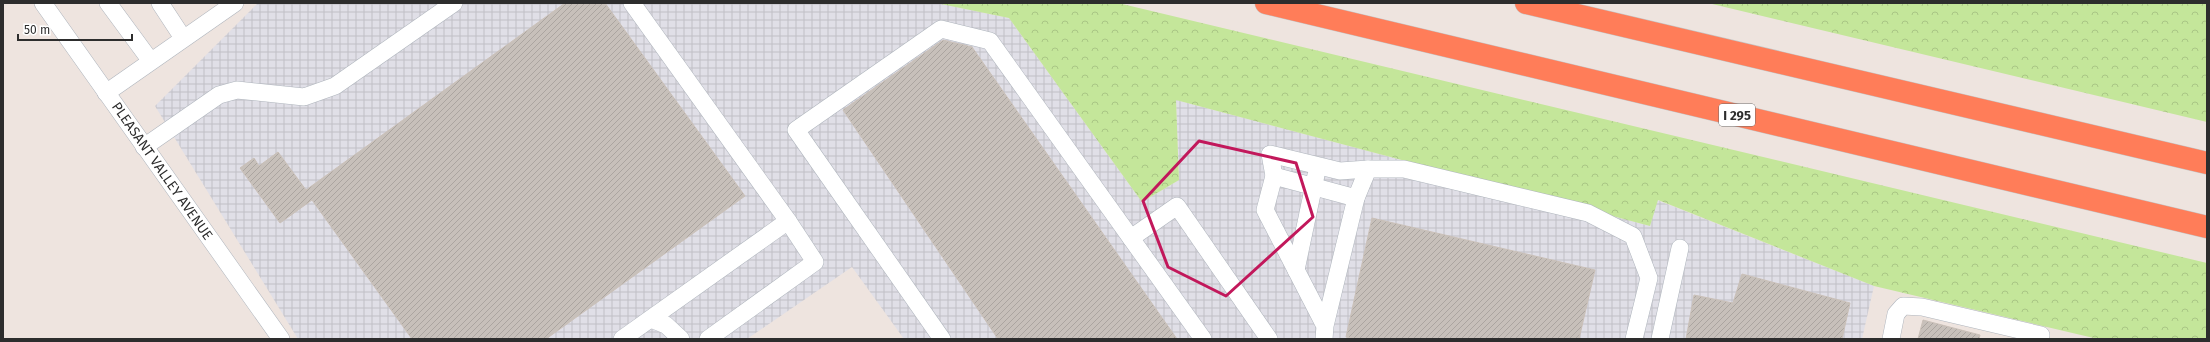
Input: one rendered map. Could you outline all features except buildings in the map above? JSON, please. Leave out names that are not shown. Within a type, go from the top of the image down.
[{"type":"highway","name":"I 295","points":[[1266,3],[2207,227]]},
{"type":"highway","points":[[1526,3],[2207,163]]},
{"type":"street","name":"PLEASANT VALLEY AVENUE","points":[[43,3],[280,339]]},
{"type":"street","points":[[108,3],[150,60]]},
{"type":"street","points":[[160,3],[182,38]]},
{"type":"street","points":[[144,147],[219,95],[238,90],[304,97],[335,86],[454,3]]},
{"type":"street","points":[[632,3],[815,262],[708,339]]},
{"type":"street","points":[[106,92],[227,5]]},
{"type":"street","points":[[942,339],[796,130],[941,29],[990,41],[1203,339]]},
{"type":"street","points":[[1324,332],[1296,270],[1265,210],[1274,176],[1270,154],[1340,170],[1404,169],[1588,213],[1633,236],[1649,278],[1634,339]]},
{"type":"street","points":[[1296,270],[1318,165]]},
{"type":"street","points":[[1324,332],[1356,198],[1368,169]]},
{"type":"street","points":[[1274,176],[1356,198]]},
{"type":"street","points":[[1131,238],[1177,206],[1268,339]]},
{"type":"street","points":[[622,339],[788,222]]},
{"type":"street","points":[[1660,339],[1680,248]]},
{"type":"street","points":[[1891,339],[1896,314],[1902,306],[1922,306],[2045,338]]},
{"type":"street","points":[[651,319],[666,325],[681,339]]},
{"type":"highlighted area","points":[[1199,141],[1296,163],[1313,217],[1226,296],[1168,267],[1143,201]]},
{"type":"shaded area","points":[[258,3],[936,3],[1009,18],[1142,202],[1179,180],[1176,100],[1650,226],[1657,200],[1874,286],[1862,339],[904,339],[852,267],[747,339],[298,339],[155,106]]},
{"type":"green space","points":[[936,3],[1118,3],[2207,263],[2207,339],[2098,339],[1874,286],[1658,200],[1650,226],[1176,100],[1179,180],[1142,202],[1009,18]]},
{"type":"green space","points":[[1708,3],[2207,3],[2207,122]]}]
